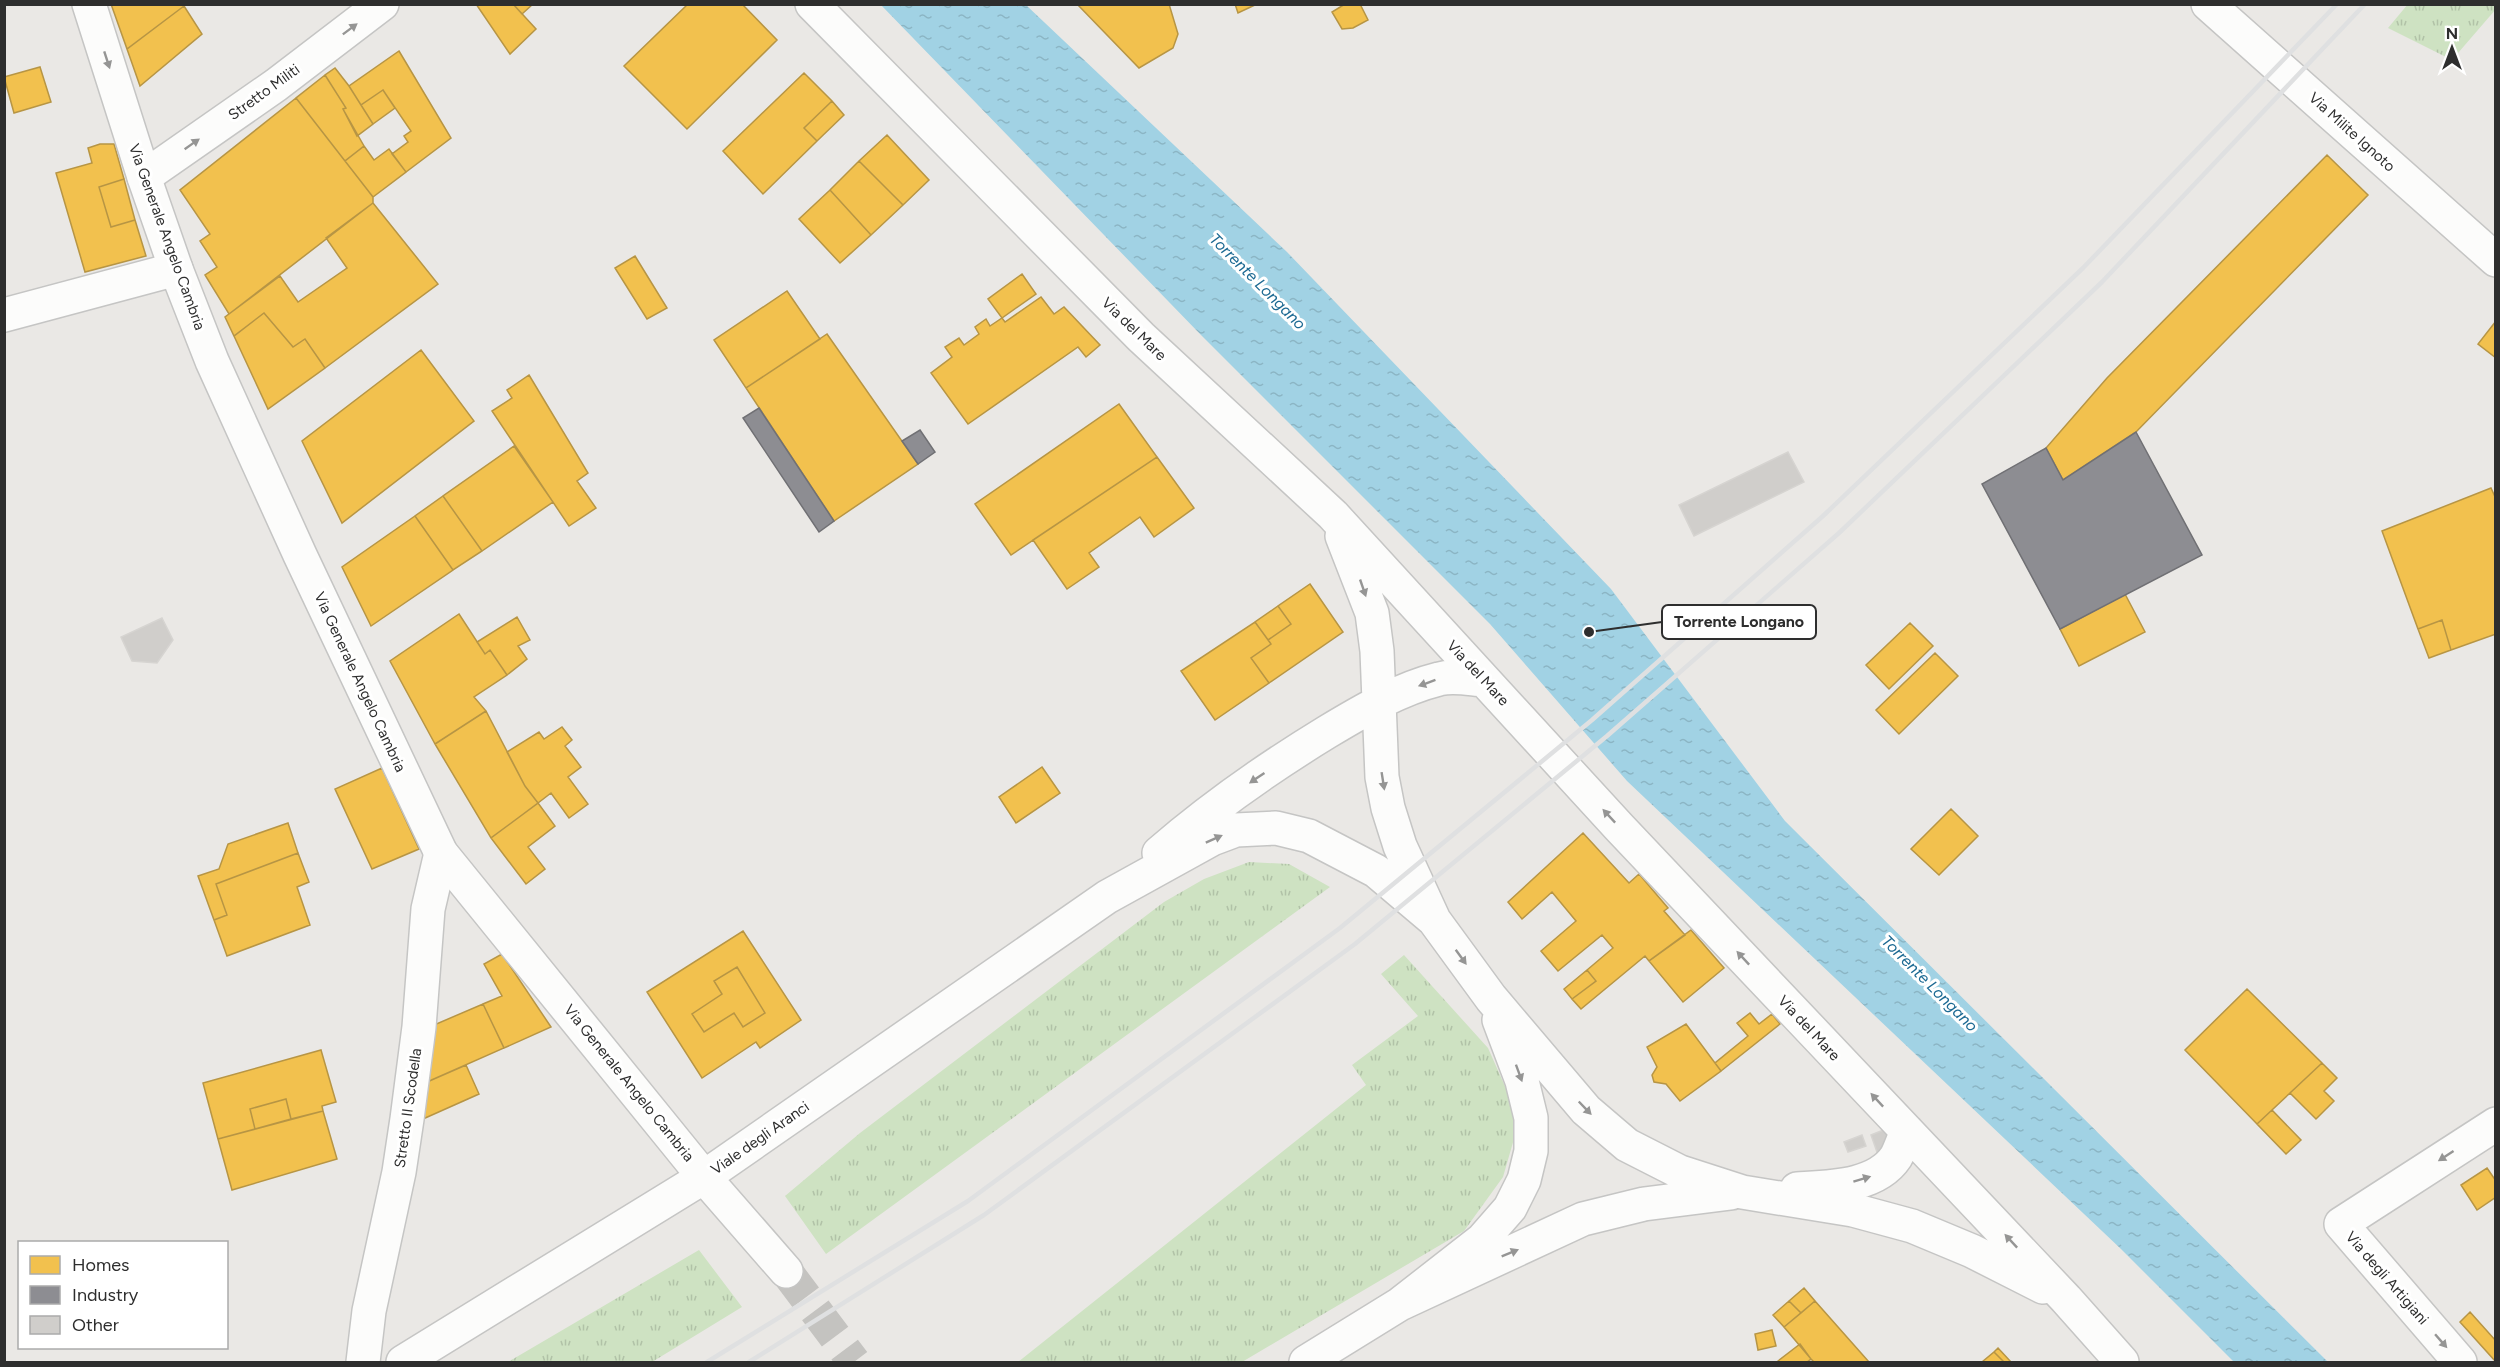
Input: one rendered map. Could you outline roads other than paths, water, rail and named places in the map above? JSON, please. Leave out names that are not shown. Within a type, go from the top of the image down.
[{"type":"street","name":"Via Generale Angelo Cambria","points":[[88,4],[144,177],[176,269],[212,361],[441,853],[704,1177],[786,1271]]},
{"type":"street","name":"Stretto Militi","points":[[144,177],[276,85],[382,4]]},
{"type":"street","name":"Via del Mare","points":[[812,4],[1142,337],[1333,515],[1628,836],[2066,1299],[2122,1362]]},
{"type":"street","name":"Via Milite Ignoto","points":[[2208,4],[2496,260]]},
{"type":"street","points":[[4,315],[176,269]]},
{"type":"street","points":[[1333,515],[1372,613],[1377,651],[1382,777],[1388,808],[1400,846],[1434,920],[1491,998],[1586,1110],[1627,1145],[1680,1172],[1742,1192],[1854,1210],[1912,1226],[1972,1251],[2066,1299]]},
{"type":"street","points":[[1107,897],[1199,818],[1303,747],[1379,702],[1440,678],[1484,680]]},
{"type":"street","points":[[1107,897],[1212,839],[1236,830],[1276,828],[1309,836],[1376,871],[1434,920]]},
{"type":"street","name":"Stretto II Scodella","points":[[363,1362],[369,1311],[399,1172],[419,1027],[428,909],[441,853]]},
{"type":"street","name":"Viale degli Aranci","points":[[403,1362],[704,1177],[1107,897]]},
{"type":"street","points":[[1306,1362],[1400,1304],[1482,1240],[1510,1208],[1524,1180],[1531,1151],[1531,1118],[1522,1081],[1491,998]]},
{"type":"street","name":"Via degli Artigiani","points":[[2460,1362],[2341,1224],[2496,1124]]},
{"type":"street","points":[[1400,1304],[1582,1219],[1644,1204],[1863,1181],[1884,1170],[1896,1157],[1907,1131]]},
{"type":"water","points":[[881,5],[1026,5],[1287,252],[1611,589],[1785,821],[2328,1362],[2234,1362],[2121,1249],[1627,781],[1490,624],[1201,335]]},
{"type":"tunnel","points":[[786,1271],[854,1362]]},
{"type":"railway","points":[[707,1362],[968,1201],[1340,928],[1592,720],[1823,516],[2083,268],[2337,4]]},
{"type":"railway","points":[[749,1362],[984,1215],[1355,944],[1607,736],[1839,533],[2102,282],[2365,4]]},
{"type":"place","name":"Torrente Longano","points":[[1589,632]]}]
